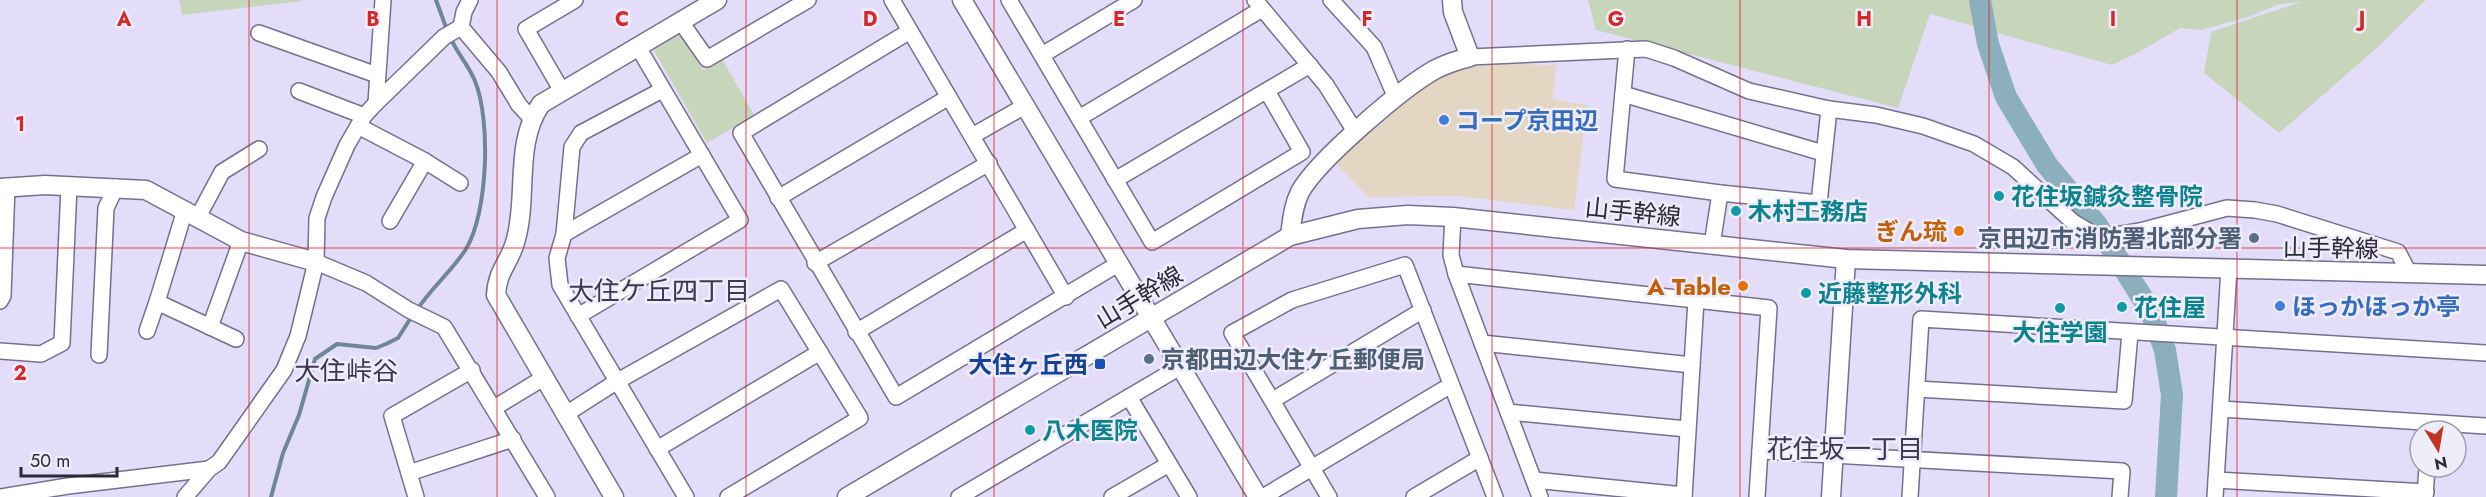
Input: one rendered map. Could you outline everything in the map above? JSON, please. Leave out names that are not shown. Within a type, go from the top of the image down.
[{"type":"street","points":[[376,103],[383,0]]},
{"type":"street","points":[[185,497],[209,469],[219,462],[284,370],[298,336],[316,262],[317,218],[329,186],[361,121],[376,103],[452,31],[470,0]]},
{"type":"street","points":[[562,91],[526,29],[575,0]]},
{"type":"street","points":[[614,497],[496,295],[497,280],[517,238],[524,159],[531,118],[541,104],[717,0]]},
{"type":"street","points":[[681,22],[707,59],[808,0]]},
{"type":"street","points":[[892,0],[1066,297]]},
{"type":"street","points":[[962,0],[1258,497]]},
{"type":"street","points":[[1009,0],[1152,242],[1302,152],[1267,91]]},
{"type":"street","points":[[1042,55],[1134,0]]},
{"type":"street","points":[[1331,0],[1374,47],[1396,98]]},
{"type":"street","points":[[1452,0],[1470,57]]},
{"type":"street","points":[[1079,118],[1259,5],[1326,85],[1356,133]]},
{"type":"street","points":[[452,31],[499,72],[519,105],[531,118]]},
{"type":"street","points":[[910,31],[741,133],[815,263],[896,397],[1118,264]]},
{"type":"street","points":[[259,33],[377,75]]},
{"type":"street","points":[[578,316],[740,220],[638,47]]},
{"type":"street","points":[[1627,49],[1615,179],[1819,203],[1829,109]]},
{"type":"street","points":[[1290,236],[1294,208],[1300,192],[1324,161],[1396,98],[1437,68],[1470,57],[1646,49],[1674,58],[1749,92],[1829,109],[1876,115],[1923,126],[1974,144],[2013,167],[2073,222],[2093,234],[2140,231],[2227,208],[2255,210],[2277,214],[2398,252],[2409,273]]},
{"type":"street","points":[[1115,180],[1310,65]]},
{"type":"street","points":[[662,90],[581,133],[572,147],[564,234],[557,258],[560,285],[686,497]]},
{"type":"street","points":[[299,91],[361,121],[460,183]]},
{"type":"street","points":[[1623,94],[1823,153]]},
{"type":"street","points":[[778,198],[949,97]]},
{"type":"street","points":[[972,135],[1024,106]]},
{"type":"street","points":[[147,331],[191,214],[222,172],[259,149]]},
{"type":"street","points":[[564,234],[702,155]]},
{"type":"street","points":[[390,221],[425,161]]},
{"type":"street","points":[[815,263],[988,163]]},
{"type":"street","points":[[0,351],[41,354],[62,343],[69,186]]},
{"type":"street","points":[[0,301],[3,297],[4,187],[69,186],[147,190],[241,241],[316,262],[366,284],[444,327],[547,497]]},
{"type":"street","points":[[99,355],[106,208],[116,187]]},
{"type":"street","points":[[1712,245],[1720,193]]},
{"type":"street","name":"山手幹線","points":[[847,497],[1290,236],[1358,219],[1408,215],[1454,217],[1846,259],[2486,275]]},
{"type":"street","points":[[1454,217],[1451,255],[1456,274],[1540,497]]},
{"type":"street","points":[[856,332],[1027,230]]},
{"type":"street","points":[[210,327],[241,241]]},
{"type":"street","points":[[1831,497],[1846,259]]},
{"type":"street","points":[[1329,497],[1232,333],[1292,300],[1405,265],[1495,497]]},
{"type":"street","points":[[2215,497],[2229,269]]},
{"type":"street","points":[[1456,274],[1769,308],[1757,497]]},
{"type":"street","points":[[566,414],[616,382],[781,289],[860,418],[728,497]]},
{"type":"street","points":[[1534,480],[1684,496],[1696,300]]},
{"type":"street","points":[[157,302],[236,339]]},
{"type":"street","points":[[1273,400],[1423,310]]},
{"type":"street","points":[[1910,497],[1921,319],[2486,353]]},
{"type":"street","points":[[1917,389],[2124,401],[2130,333]]},
{"type":"street","points":[[1482,343],[1692,365]]},
{"type":"street","points":[[657,449],[820,352]]},
{"type":"street","points":[[959,497],[1180,367]]},
{"type":"street","points":[[416,497],[392,416],[472,370]]},
{"type":"street","points":[[494,408],[545,377]]},
{"type":"street","points":[[1263,497],[1451,386]]},
{"type":"street","points":[[1129,397],[1189,497]]},
{"type":"street","points":[[2221,409],[2408,425]]},
{"type":"street","points":[[1508,412],[1687,429]]},
{"type":"street","points":[[2468,426],[2486,426]]},
{"type":"street","points":[[409,473],[513,439]]},
{"type":"street","points":[[1760,451],[2122,471],[2120,497]]},
{"type":"street","points":[[1414,497],[1480,458]]},
{"type":"street","points":[[1112,497],[1169,464]]},
{"type":"street","points":[[1,497],[68,486],[209,469]]},
{"type":"street","points":[[2216,480],[2426,494],[2427,479]]},
{"type":"shaded area","points":[[1503,64],[1556,65],[1553,99],[1587,105],[1574,210],[1458,196],[1368,197],[1335,163],[1407,100],[1436,79],[1464,68]]},
{"type":"green space","points":[[179,0],[302,0],[302,1],[182,15]]},
{"type":"green space","points":[[1588,0],[2426,0],[2378,47],[2279,133],[2204,73],[2211,32],[2301,2],[2280,4],[2248,17],[2201,30],[2180,28],[2112,65],[1930,14],[1898,108],[1596,30]]},
{"type":"green space","points":[[676,35],[683,37],[703,70],[722,59],[754,115],[707,143],[653,49]]},
{"type":"waterway","points":[[436,0],[447,30]]},
{"type":"waterway","points":[[1980,0],[1988,44],[2006,97],[2047,165],[2097,225],[2151,312],[2165,350],[2172,395],[2166,497]]},
{"type":"waterway","points":[[417,310],[466,249],[479,213],[483,190],[485,142],[480,98],[475,81],[450,37]]},
{"type":"waterway","points":[[271,497],[283,453],[299,415],[315,359],[337,344],[376,348],[386,344],[398,338],[412,316]]},
{"type":"place","name":"コープ京田辺","points":[[1444,120]]},
{"type":"place","name":"花住坂鍼灸整骨院","points":[[1999,196]]},
{"type":"place","name":"木村工務店","points":[[1736,211]]},
{"type":"place","name":"ぎん琉","points":[[1959,231]]},
{"type":"place","name":"京田辺市消防署北部分署","points":[[2254,238]]},
{"type":"place","name":"A Table","points":[[1743,286]]},
{"type":"place","name":"近藤整形外科","points":[[1806,293]]},
{"type":"place","name":"ほっかほっか亭","points":[[2280,306]]},
{"type":"place","name":"花住屋","points":[[2122,307]]},
{"type":"place","name":"大住学園","points":[[2060,308]]},
{"type":"place","name":"京都田辺大住ケ丘郵便局","points":[[1149,359]]},
{"type":"place","name":"大住ヶ丘西","points":[[1100,364]]},
{"type":"place","name":"八木医院","points":[[1030,430]]},
{"type":"district","name":"大住ケ丘四丁目","points":[[659,291]]},
{"type":"district","name":"大住峠谷","points":[[346,371]]},
{"type":"district","name":"花住坂一丁目","points":[[1845,449]]}]
